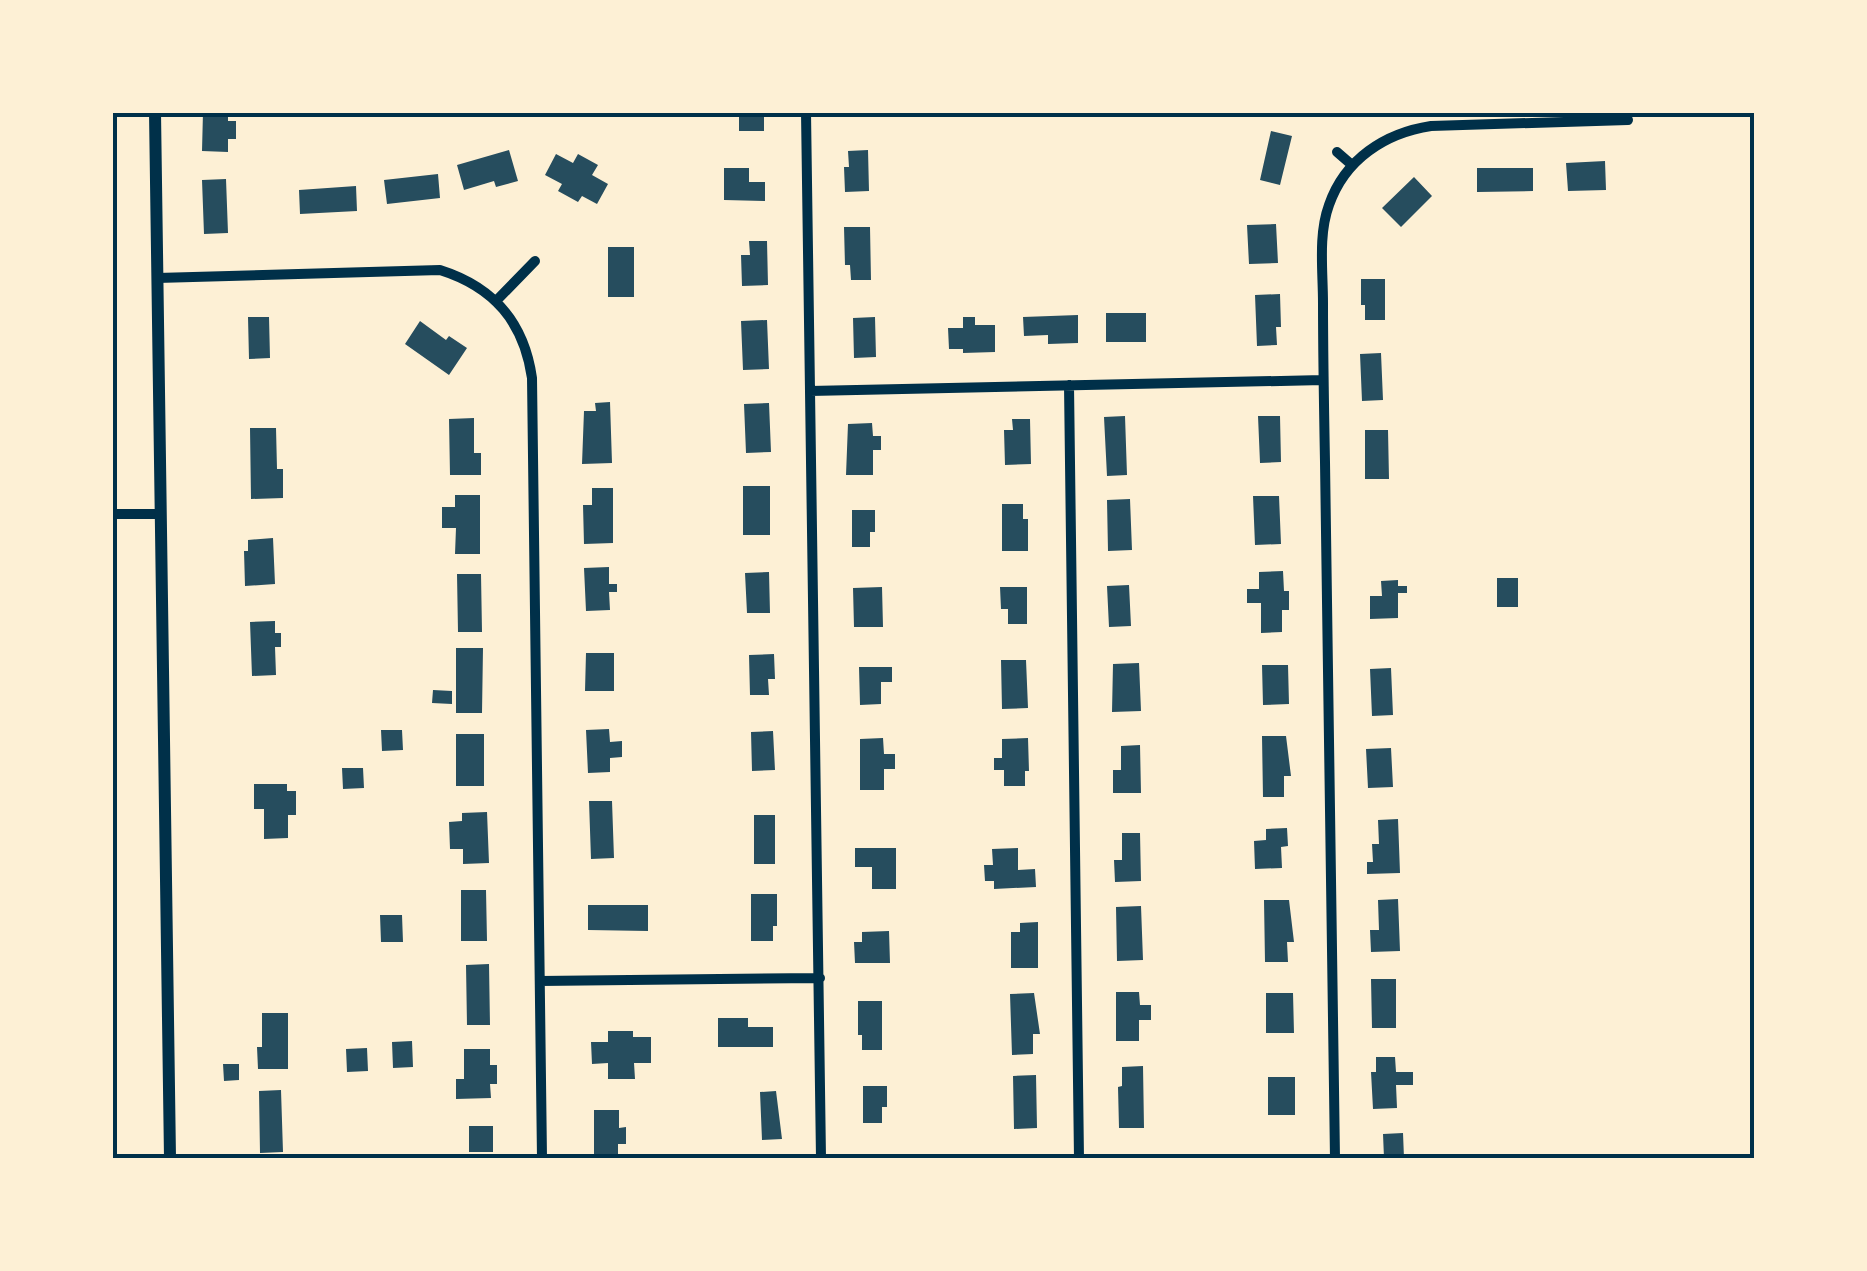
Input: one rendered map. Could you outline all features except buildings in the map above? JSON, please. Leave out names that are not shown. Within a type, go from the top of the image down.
[{"type":"street","points":[[155,112],[170,1158]]},
{"type":"street","points":[[806,112],[822,1158]]},
{"type":"street","points":[[1334,1158],[1322,234],[1331,199],[1352,166],[1377,144],[1414,129],[1628,120]]},
{"type":"street","points":[[1338,152],[1352,166]]},
{"type":"street","points":[[497,300],[535,261]]},
{"type":"street","points":[[157,278],[440,270],[470,282],[497,300],[522,336],[532,378],[542,1158]]},
{"type":"street","points":[[810,391],[1323,380]]},
{"type":"street","points":[[1069,385],[1079,1158]]},
{"type":"street","points":[[112,514],[161,514]]},
{"type":"street","points":[[540,981],[820,978]]}]
